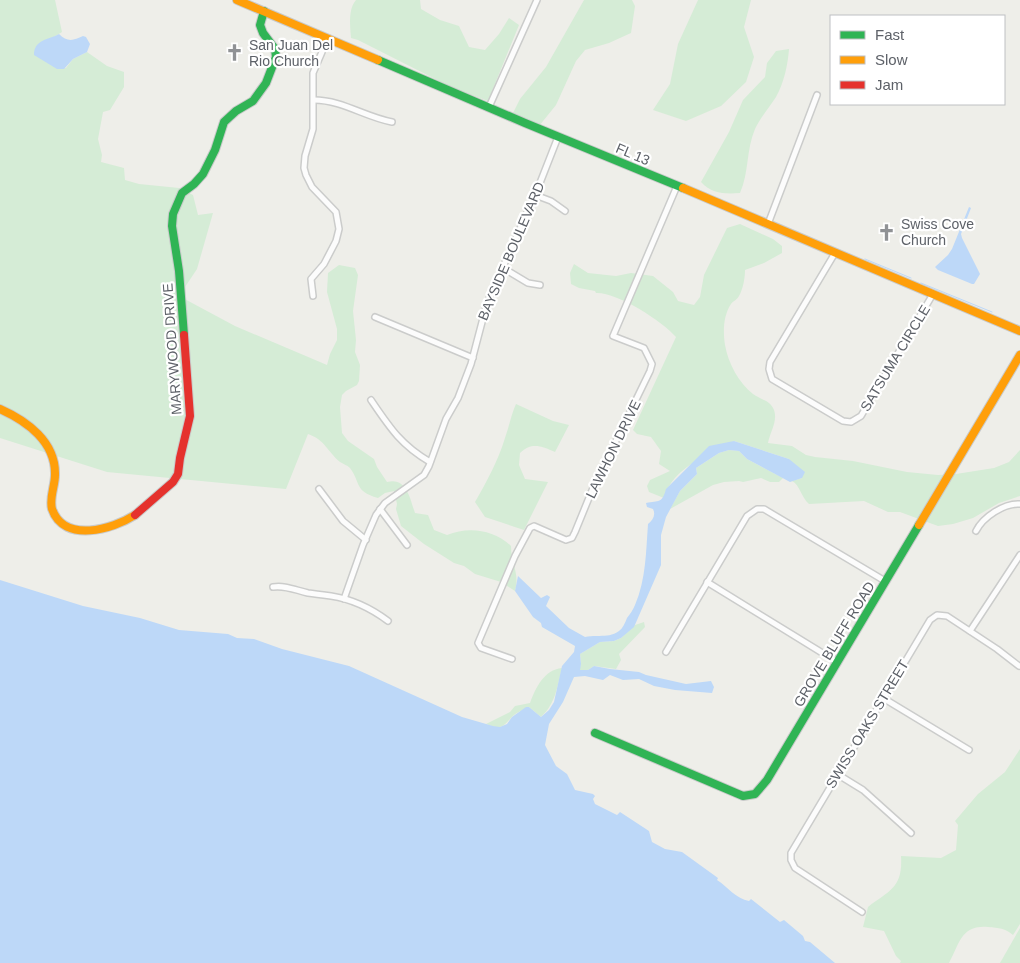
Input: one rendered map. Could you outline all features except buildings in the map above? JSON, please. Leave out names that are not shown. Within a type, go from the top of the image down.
[{"type":"street","name":"FL 13","points":[[237,0],[1020,331]]},
{"type":"street","points":[[489,107],[537,0]]},
{"type":"street","name":"MARYWOOD DRIVE","points":[[0,409],[30,426],[42,439],[50,452],[55,464],[51,494],[52,507],[58,519],[69,528],[97,530],[124,523],[150,504],[176,479],[180,470],[179,461],[188,428],[190,410],[179,272],[172,226],[173,214],[182,193],[203,174],[215,150],[224,122],[236,111],[253,101],[266,83],[276,57],[275,49],[260,26],[264,12]]},
{"type":"street","points":[[313,296],[312,277],[324,264],[336,241],[339,228],[336,212],[312,187],[304,168],[305,156],[313,129],[313,73],[328,38]]},
{"type":"street","points":[[768,224],[817,94]]},
{"type":"street","points":[[314,100],[329,101],[367,116],[392,122]]},
{"type":"street","name":"BAYSIDE BOULEVARD","points":[[344,599],[380,509],[424,475],[446,420],[465,381],[487,303],[535,195],[558,137]]},
{"type":"street","name":"LAWHON DRIVE","points":[[512,659],[481,648],[478,643],[515,556],[530,528],[534,526],[566,540],[574,536],[593,488],[650,371],[652,364],[644,348],[613,336],[677,186]]},
{"type":"street","points":[[535,195],[551,201],[564,212]]},
{"type":"street","name":"SATSUMA CIRCLE","points":[[835,253],[770,362],[769,369],[772,379],[844,421],[855,421],[861,416],[933,294]]},
{"type":"street","points":[[503,268],[528,283],[540,285]]},
{"type":"street","points":[[375,317],[473,358]]},
{"type":"street","name":"GROVE BLUFF ROAD","points":[[595,732],[744,796],[754,795],[759,792],[1020,355]]},
{"type":"street","points":[[371,400],[402,443],[430,462]]},
{"type":"street","points":[[319,489],[343,521],[366,540]]},
{"type":"street","points":[[976,531],[986,518],[1010,505],[1020,504]]},
{"type":"street","points":[[380,509],[407,546]]},
{"type":"street","points":[[666,652],[747,516],[757,509],[764,509],[885,581]]},
{"type":"street","points":[[970,631],[1020,555]]},
{"type":"street","points":[[707,582],[838,662]]},
{"type":"street","points":[[273,587],[282,586],[344,599],[369,609],[388,621]]},
{"type":"street","name":"SWISS OAKS STREET","points":[[862,912],[797,870],[791,860],[793,848],[933,617],[945,615],[1019,666]]},
{"type":"street","points":[[883,698],[969,750]]},
{"type":"street","points":[[837,774],[863,790],[911,833]]},
{"type":"green space","points":[[0,0],[55,0],[62,32],[54,37],[57,69],[66,68],[73,59],[87,52],[107,66],[124,72],[124,87],[110,110],[103,112],[98,139],[102,155],[101,162],[124,168],[125,180],[139,184],[179,188],[193,195],[198,215],[213,213],[197,269],[179,296],[235,326],[327,365],[337,340],[337,329],[327,292],[328,273],[339,265],[355,268],[358,275],[353,311],[356,340],[355,352],[360,365],[359,381],[357,385],[342,395],[340,407],[342,433],[348,441],[374,459],[387,482],[394,481],[399,483],[407,490],[415,513],[428,515],[434,530],[447,535],[472,530],[481,531],[497,536],[511,546],[516,573],[515,591],[501,582],[475,574],[424,544],[401,526],[396,509],[397,504],[394,491],[385,493],[378,498],[365,492],[359,486],[350,468],[340,462],[318,439],[308,434],[286,489],[107,472],[0,438]]},
{"type":"green space","points":[[356,0],[420,0],[421,9],[440,20],[459,26],[469,47],[485,50],[499,34],[509,18],[519,25],[488,101],[453,88],[351,38],[351,13]]},
{"type":"green space","points":[[584,0],[632,0],[635,6],[631,33],[609,43],[585,50],[576,61],[556,105],[539,126],[513,113],[520,99],[546,67]]},
{"type":"green space","points":[[698,0],[751,0],[744,27],[754,57],[746,82],[721,106],[686,121],[653,110],[670,84],[678,44]]},
{"type":"green space","points":[[789,49],[787,67],[781,86],[776,97],[757,125],[752,137],[745,178],[740,193],[724,193],[710,189],[701,182],[729,132],[743,100],[765,77],[767,63],[776,51]]},
{"type":"green space","points":[[740,224],[773,239],[782,246],[782,253],[764,263],[745,270],[742,290],[728,309],[724,324],[726,352],[735,372],[748,389],[756,396],[768,402],[774,410],[774,422],[768,443],[792,446],[806,455],[815,457],[853,461],[907,472],[938,475],[994,468],[1009,462],[1020,450],[1020,496],[999,503],[973,518],[938,526],[900,512],[888,512],[864,501],[809,504],[797,485],[792,481],[802,478],[789,459],[734,441],[683,470],[668,487],[664,498],[649,492],[647,486],[650,480],[670,471],[659,464],[661,451],[651,437],[637,434],[633,430],[676,337],[661,323],[627,302],[571,284],[570,273],[574,264],[588,273],[616,276],[631,273],[653,276],[673,292],[678,301],[694,305],[700,297],[704,275],[727,228]]},
{"type":"green space","points":[[516,404],[553,421],[569,425],[555,452],[533,446],[520,453],[519,465],[525,479],[548,482],[524,530],[485,517],[475,502],[499,455]]},
{"type":"green space","points":[[729,450],[739,451],[747,459],[783,478],[779,482],[770,482],[761,478],[713,485],[670,509],[680,491],[697,474],[696,468],[719,453]]},
{"type":"green space","points":[[644,622],[645,627],[619,654],[621,660],[616,669],[594,666],[588,670],[579,670],[581,664],[580,654],[600,642],[614,641],[621,638],[635,625]]},
{"type":"green space","points":[[562,668],[553,700],[541,717],[529,707],[500,727],[486,724],[510,712],[515,706],[530,703],[542,680],[550,672]]},
{"type":"green space","points":[[1020,749],[1020,924],[1013,935],[999,928],[979,927],[972,929],[962,937],[949,963],[900,963],[901,961],[896,956],[884,931],[863,927],[868,907],[894,887],[900,875],[901,856],[941,858],[956,850],[958,825],[955,821],[978,794],[1005,772]]},
{"type":"green space","points":[[1020,928],[1020,963],[1000,963]]},
{"type":"water","points":[[59,34],[70,40],[83,36],[86,37],[90,44],[87,52],[73,59],[64,69],[57,69],[34,55],[36,46],[39,43]]},
{"type":"water","points":[[969,207],[971,208],[961,234],[980,274],[974,284],[938,270],[935,267],[952,249]]},
{"type":"water","points":[[734,441],[789,459],[805,472],[802,478],[790,482],[747,459],[739,451],[729,450],[719,453],[696,468],[697,474],[680,491],[666,517],[661,535],[661,565],[634,627],[621,638],[614,641],[600,642],[580,654],[580,670],[588,670],[594,666],[639,672],[686,684],[711,681],[714,687],[712,693],[675,690],[654,686],[639,679],[623,680],[610,675],[603,680],[585,676],[574,677],[563,702],[549,724],[545,745],[556,766],[567,774],[575,790],[593,794],[595,796],[593,799],[595,804],[617,815],[620,812],[649,831],[652,842],[665,849],[682,852],[718,878],[717,880],[736,895],[744,900],[749,901],[751,899],[780,922],[784,920],[803,936],[805,941],[810,942],[835,963],[0,963],[0,580],[83,606],[140,618],[179,630],[228,634],[237,638],[254,639],[282,649],[349,666],[462,717],[500,727],[507,724],[512,717],[526,707],[529,707],[541,717],[549,710],[554,702],[562,666],[574,652],[575,646],[542,627],[541,623],[533,617],[515,591],[518,576],[541,598],[547,595],[550,597],[546,606],[569,628],[585,637],[606,636],[619,631],[634,607],[641,586],[645,565],[648,524],[654,515],[653,509],[647,507],[646,503],[661,499],[666,489],[709,446]]},
{"type":"waterway","points":[[865,259],[911,278]]},
{"type":"waterway","points":[[921,283],[992,312]]},
{"type":"traffic: fast","points":[[184,335],[179,271],[172,226],[173,214],[182,193],[203,174],[215,150],[224,122],[236,111],[253,101],[266,83],[276,57],[275,49],[263,33],[260,25],[264,11]]},
{"type":"traffic: fast","points":[[378,60],[683,188]]},
{"type":"traffic: fast","points":[[595,733],[743,796],[755,794],[767,780],[919,525]]},
{"type":"traffic: slow","points":[[237,0],[378,60]]},
{"type":"traffic: slow","points":[[683,188],[1020,331]]},
{"type":"traffic: slow","points":[[919,525],[1020,355]]},
{"type":"traffic: slow","points":[[0,409],[30,426],[51,452],[55,475],[51,505],[58,520],[67,527],[78,530],[90,530],[114,525],[135,515]]},
{"type":"traffic: jam","points":[[135,515],[173,482],[178,474],[190,416],[184,335]]},
{"type":"place","name":"San Juan Del Rio Church","points":[[235,53]]},
{"type":"place","name":"Swiss Cove Church","points":[[887,232]]}]
